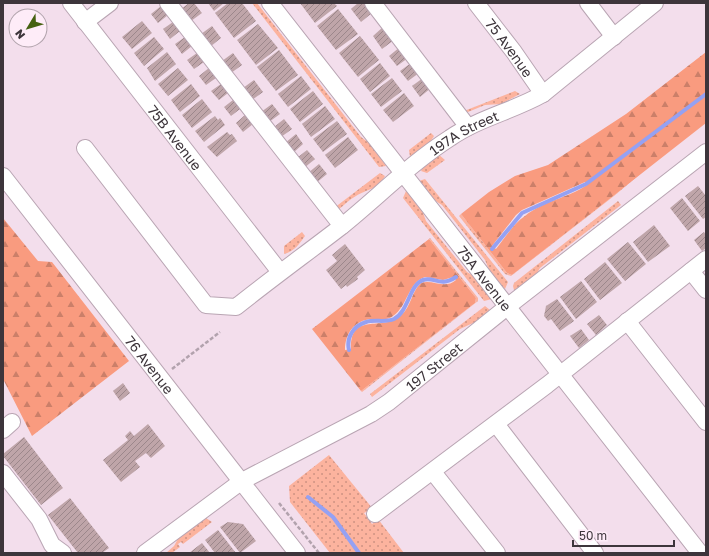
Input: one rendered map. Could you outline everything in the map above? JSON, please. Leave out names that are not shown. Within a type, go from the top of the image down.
[{"type":"street","name":"75B Avenue","points":[[71,3],[280,272]]},
{"type":"street","points":[[85,22],[110,3]]},
{"type":"street","points":[[168,3],[342,226]]},
{"type":"street","name":"75A Avenue","points":[[270,3],[700,553]]},
{"type":"street","points":[[373,3],[468,127]]},
{"type":"street","name":"75 Avenue","points":[[476,3],[514,52],[543,94]]},
{"type":"street","points":[[588,3],[614,37]]},
{"type":"street","name":"197A Street","points":[[85,148],[206,305],[236,307],[342,226],[450,137],[468,127],[528,102],[543,94],[655,3]]},
{"type":"street","name":"197 Street","points":[[145,553],[242,481],[371,414],[405,389],[507,307],[706,152]]},
{"type":"street","name":"76 Avenue","points":[[3,176],[242,481],[292,551]]},
{"type":"street","points":[[375,514],[496,424],[706,259]]},
{"type":"street","points":[[691,271],[706,290]]},
{"type":"street","points":[[627,322],[706,422]]},
{"type":"street","points":[[496,424],[596,553]]},
{"type":"street","points":[[433,472],[497,553]]},
{"type":"street","points":[[3,473],[39,519],[52,550]]},
{"type":"path","points":[[172,369],[220,332]]},
{"type":"path","points":[[279,503],[319,553]]},
{"type":"shaded area","points":[[252,3],[257,3],[361,137],[373,146],[386,166],[379,167]]},
{"type":"shaded area","points":[[515,91],[520,94],[501,104],[485,105],[468,112],[464,111]]},
{"type":"shaded area","points":[[431,133],[434,136],[429,144],[410,157],[409,150]]},
{"type":"shaded area","points":[[438,154],[445,160],[427,173],[421,171],[424,166]]},
{"type":"shaded area","points":[[658,159],[614,196],[511,276],[505,274],[459,216],[461,214],[507,273],[512,275]]},
{"type":"shaded area","points":[[380,173],[385,176],[379,184],[372,189],[354,197],[338,210],[334,208]]},
{"type":"shaded area","points":[[425,179],[508,282],[505,289],[490,272],[485,260],[442,205],[423,189],[419,181]]},
{"type":"shaded area","points":[[406,191],[421,207],[426,221],[467,272],[477,278],[492,299],[484,301],[403,198]]},
{"type":"shaded area","points":[[618,201],[621,205],[540,268],[535,277],[514,290],[514,283]]},
{"type":"shaded area","points":[[302,232],[305,236],[299,244],[291,251],[284,254],[284,246]]},
{"type":"shaded area","points":[[430,238],[478,298],[478,301],[362,392],[361,391],[475,303],[476,298],[429,239]]},
{"type":"shaded area","points":[[485,306],[490,310],[484,317],[460,329],[372,397],[370,394]]},
{"type":"shaded area","points":[[329,455],[373,509],[364,513],[372,524],[378,519],[404,553],[330,553],[290,502],[289,486]]},
{"type":"shaded area","points":[[206,518],[212,522],[183,544],[181,542],[178,544],[180,547],[172,553],[166,553],[174,546],[179,537]]},
{"type":"green space","points":[[706,52],[706,123],[512,275],[507,273],[461,214],[489,192],[515,176],[548,165],[626,114]],"holes":[[[585,182],[587,185],[532,211],[509,231],[496,249],[492,246],[516,215],[522,210]]]},
{"type":"green space","points":[[3,218],[38,261],[52,262],[129,361],[32,436],[3,379]]},
{"type":"green space","points":[[429,239],[476,298],[475,303],[361,391],[312,329]],"holes":[[[425,277],[443,280],[453,277],[456,280],[448,284],[430,282],[421,283],[403,314],[392,321],[361,326],[356,330],[352,338],[351,349],[345,350],[345,344],[349,333],[360,322],[372,319],[391,318],[398,312],[411,289],[419,280]]]},
{"type":"building","points":[[189,3],[194,3],[202,13],[191,21],[181,9]]},
{"type":"building","points":[[208,3],[224,3],[214,11]]},
{"type":"building","points":[[228,3],[242,3],[256,21],[234,38],[215,13]]},
{"type":"building","points":[[300,3],[334,3],[337,6],[315,23]]},
{"type":"building","points":[[358,3],[365,3],[372,13],[361,22],[351,9]]},
{"type":"building","points":[[161,6],[168,15],[158,23],[151,14]]},
{"type":"building","points":[[338,9],[358,34],[336,50],[317,26]]},
{"type":"building","points":[[142,21],[152,33],[132,49],[122,37]]},
{"type":"building","points":[[173,22],[180,31],[170,39],[163,29]]},
{"type":"building","points":[[258,24],[278,48],[256,65],[237,40]]},
{"type":"building","points":[[212,26],[221,38],[211,46],[201,34]]},
{"type":"building","points":[[383,27],[394,40],[382,49],[373,36]]},
{"type":"building","points":[[360,36],[379,60],[358,77],[339,53]]},
{"type":"building","points":[[154,37],[164,49],[144,66],[134,53]]},
{"type":"building","points":[[185,37],[192,46],[182,54],[175,44]]},
{"type":"building","points":[[400,47],[408,58],[397,66],[389,56]]},
{"type":"building","points":[[279,50],[298,75],[276,91],[257,67]]},
{"type":"building","points":[[167,52],[176,64],[155,81],[147,68]]},
{"type":"building","points":[[197,53],[204,62],[194,69],[187,60]]},
{"type":"building","points":[[233,53],[242,65],[231,73],[222,61]]},
{"type":"building","points":[[380,63],[390,76],[370,92],[360,79]]},
{"type":"building","points":[[411,63],[419,73],[408,81],[400,71]]},
{"type":"building","points":[[178,68],[188,80],[168,96],[158,84]]},
{"type":"building","points":[[209,68],[216,78],[206,85],[199,76]]},
{"type":"building","points":[[301,76],[311,89],[288,107],[278,94]]},
{"type":"building","points":[[392,78],[402,91],[381,107],[371,94]]},
{"type":"building","points":[[423,78],[431,88],[420,97],[412,86]]},
{"type":"building","points":[[254,80],[263,92],[252,100],[243,88]]},
{"type":"building","points":[[191,84],[200,96],[180,112],[171,100]]},
{"type":"building","points":[[221,84],[228,93],[219,100],[211,91]]},
{"type":"building","points":[[313,91],[323,104],[300,122],[290,109]]},
{"type":"building","points":[[404,93],[414,106],[393,122],[383,110]]},
{"type":"building","points":[[202,99],[212,112],[192,128],[182,115]]},
{"type":"building","points":[[233,100],[240,109],[231,116],[224,107]]},
{"type":"building","points":[[272,104],[280,114],[269,122],[261,112]]},
{"type":"building","points":[[325,106],[335,119],[311,137],[302,124]]},
{"type":"building","points":[[245,115],[253,124],[243,132],[236,123]]},
{"type":"building","points":[[215,116],[218,120],[220,118],[225,125],[204,142],[195,131]]},
{"type":"building","points":[[284,119],[292,129],[281,137],[273,128]]},
{"type":"building","points":[[337,121],[347,134],[323,152],[313,139]]},
{"type":"building","points":[[227,132],[230,135],[232,134],[237,141],[217,157],[207,147]]},
{"type":"building","points":[[296,134],[303,144],[293,153],[285,143]]},
{"type":"building","points":[[348,137],[358,150],[335,168],[325,155]]},
{"type":"building","points":[[307,150],[315,159],[304,168],[297,158]]},
{"type":"building","points":[[319,164],[327,174],[316,183],[308,173]]},
{"type":"building","points":[[698,186],[706,196],[706,217],[703,219],[685,196]]},
{"type":"building","points":[[682,198],[700,221],[688,231],[670,208]]},
{"type":"building","points":[[654,225],[670,246],[648,262],[633,242]]},
{"type":"building","points":[[704,232],[706,235],[706,248],[702,251],[694,240]]},
{"type":"building","points":[[628,242],[646,264],[625,281],[607,259]]},
{"type":"building","points":[[345,244],[365,270],[357,277],[358,279],[347,287],[346,285],[341,289],[326,270],[337,261],[332,255]]},
{"type":"building","points":[[605,262],[622,283],[600,300],[584,279]]},
{"type":"building","points":[[581,281],[597,302],[576,319],[560,297]]},
{"type":"building","points":[[557,299],[574,321],[560,331],[551,319],[548,321],[544,316],[546,306]]},
{"type":"building","points":[[599,315],[607,325],[596,335],[587,324]]},
{"type":"building","points":[[581,329],[589,340],[579,348],[570,336]]},
{"type":"building","points":[[123,383],[130,393],[120,401],[113,391]]},
{"type":"building","points":[[148,424],[165,446],[151,458],[146,453],[135,461],[140,467],[121,482],[103,460],[128,440],[125,436],[130,431],[134,436]]},
{"type":"building","points":[[24,437],[63,488],[41,505],[3,456],[3,454]]},
{"type":"building","points":[[70,498],[109,548],[102,553],[78,553],[48,515]]},
{"type":"building","points":[[228,522],[243,524],[256,541],[240,553],[220,527]]},
{"type":"building","points":[[218,530],[236,553],[215,553],[205,540]]},
{"type":"building","points":[[202,543],[210,553],[189,553]]},
{"type":"waterway","points":[[492,249],[522,213],[586,184],[706,94]]},
{"type":"waterway","points":[[349,350],[348,346],[350,337],[357,326],[366,322],[387,321],[394,319],[403,310],[418,283],[427,279],[445,282],[456,277]]},
{"type":"waterway","points":[[308,497],[333,517],[359,553]]}]
